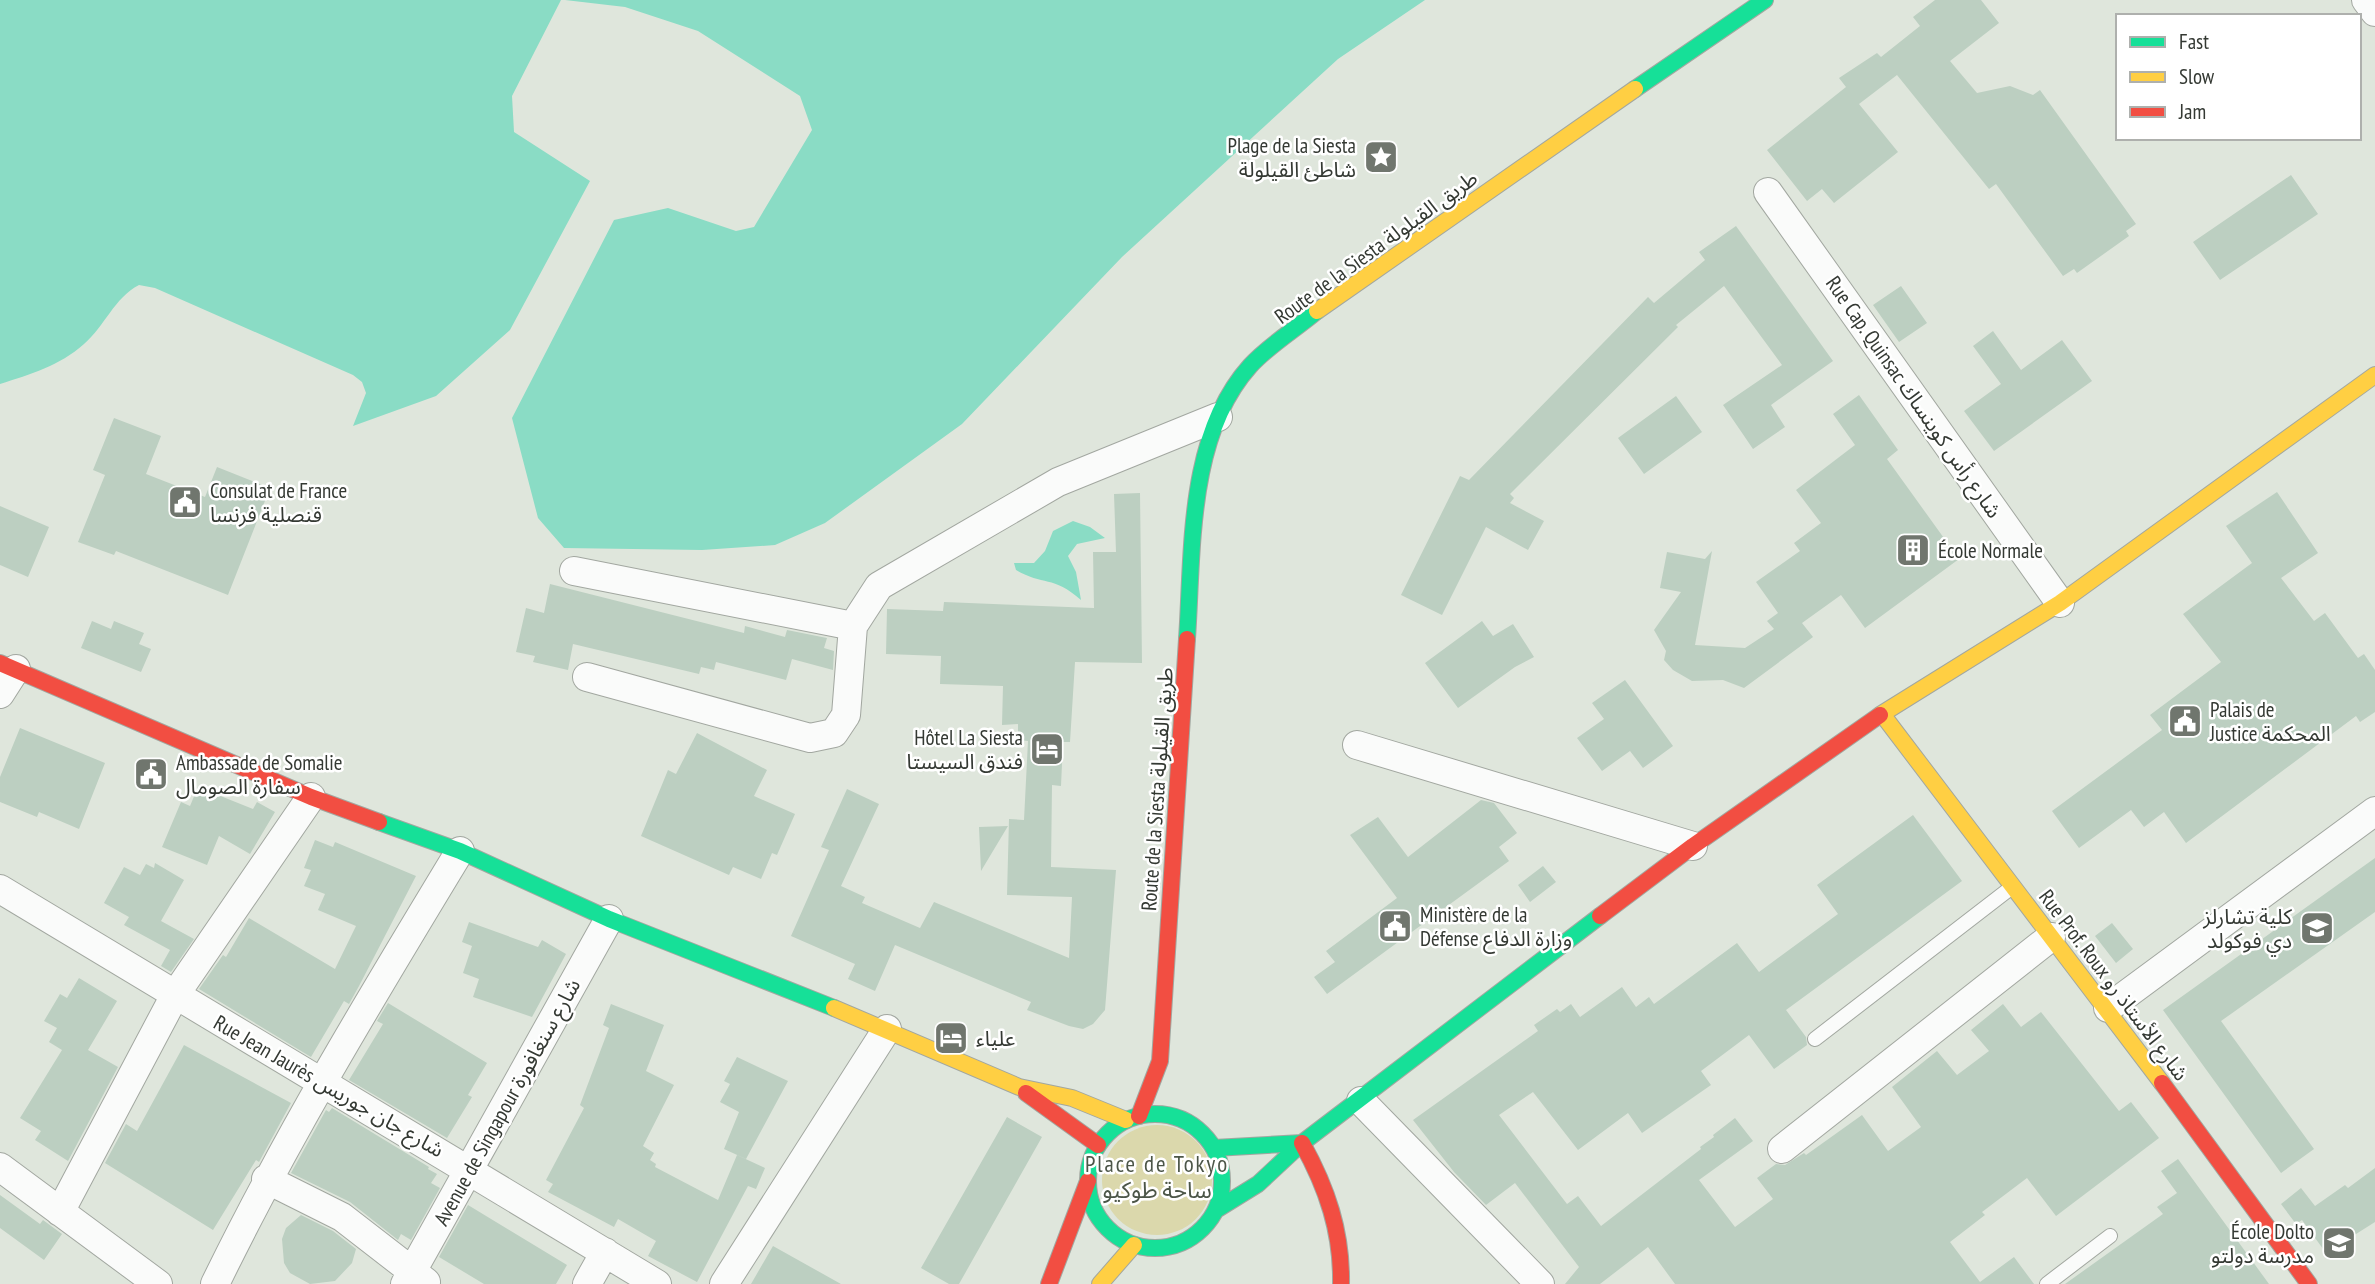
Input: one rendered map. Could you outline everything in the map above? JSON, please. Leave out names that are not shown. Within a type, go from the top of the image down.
[{"type":"main road","name":"Route de la Siesta طريق القيلولة","points":[[1169,1115],[1168,1092],[1160,1061],[1198,486],[1218,417],[1250,366],[1341,292],[1765,0]]},
{"type":"main road","points":[[1216,1210],[1258,1184],[1302,1143],[1361,1101],[1693,846],[1882,714],[2060,603],[2375,375]]},
{"type":"main road","points":[[8,666],[311,797],[460,851],[609,919],[887,1030],[1019,1087],[1072,1098],[1133,1118],[1169,1115],[1187,1122],[1214,1148],[1221,1168],[1222,1189],[1216,1210],[1205,1226],[1190,1239],[1172,1246],[1153,1248],[1134,1245],[1115,1235],[1100,1220],[1091,1201],[1088,1181]]},
{"type":"main road","name":"Rue Prof. Roux شارع الأستاذ رو","points":[[1882,714],[2108,1008],[2309,1284]]},
{"type":"main road","name":"Route de la Siesta طريق القيلولة","points":[[1133,1118],[1160,1061]]},
{"type":"main road","points":[[1019,1087],[1066,1125],[1098,1145]]},
{"type":"main road","points":[[1049,1284],[1088,1181],[1098,1145],[1110,1131],[1133,1118]]},
{"type":"main road","points":[[1214,1148],[1302,1143]]},
{"type":"main road","points":[[1302,1143],[1328,1192],[1336,1219],[1341,1247],[1341,1284]]},
{"type":"main road","points":[[1100,1284],[1134,1245]]},
{"type":"street","points":[[2366,0],[2375,12]]},
{"type":"street","name":"Rue Cap. Quinsac شارع رأس كوينساك","points":[[1768,192],[2060,603]]},
{"type":"street","points":[[587,677],[810,738],[834,733],[846,715],[853,626],[878,586],[1058,482],[1218,417]]},
{"type":"street","points":[[574,571],[853,626]]},
{"type":"street","points":[[0,694],[8,666]]},
{"type":"street","points":[[1357,744],[1693,846]]},
{"type":"street","points":[[60,1212],[175,996],[311,797]]},
{"type":"street","points":[[2108,1008],[2375,811]]},
{"type":"street","points":[[215,1284],[266,1179],[320,1082],[460,851]]},
{"type":"street","name":"Rue Jean Jaurès شارع جان جوريس","points":[[0,889],[175,996],[470,1169],[657,1284]]},
{"type":"street","name":"Avenue de Singapour شارع سنغافورة","points":[[415,1280],[470,1169],[609,919]]},
{"type":"street","points":[[1782,1149],[2051,937]]},
{"type":"street","points":[[724,1284],[887,1030]]},
{"type":"street","points":[[1361,1101],[1540,1284]]},
{"type":"street","points":[[0,1167],[158,1284]]},
{"type":"street","points":[[266,1179],[342,1217],[415,1280]]},
{"type":"street","points":[[587,1284],[605,1252]]},
{"type":"lane","points":[[1815,1039],[2013,886]]},
{"type":"lane","points":[[2047,1284],[2110,1236]]},
{"type":"shaded area","points":[[0,0],[561,0],[512,96],[514,132],[590,181],[510,330],[436,396],[353,426],[366,393],[362,382],[353,375],[155,288],[139,285],[123,297],[91,337],[74,352],[44,368],[0,384]]},
{"type":"shaded area","points":[[565,0],[1425,0],[1338,59],[1122,257],[962,424],[825,523],[775,545],[702,550],[564,548],[538,518],[512,418],[614,220],[668,208],[736,231],[754,227],[812,130],[800,96],[698,31],[625,7]]},
{"type":"shaded area","points":[[1073,521],[1090,527],[1105,538],[1077,544],[1068,556],[1076,572],[1081,600],[1063,587],[1025,575],[1016,570],[1014,563],[1034,563],[1045,551],[1053,531]]},
{"type":"shaded area","name":"Place de Tokyo ساحة طوكيو","points":[[1157,1125],[1178,1129],[1196,1141],[1208,1159],[1212,1180],[1208,1201],[1196,1219],[1178,1231],[1157,1235],[1136,1231],[1118,1219],[1106,1201],[1102,1180],[1106,1159],[1118,1141],[1136,1129]]},
{"type":"building","points":[[1935,0],[1981,0],[1999,23],[1950,61],[1977,93],[2010,86],[2033,95],[2040,90],[2136,224],[2126,231],[2129,236],[2077,273],[2074,269],[2063,276],[1996,184],[1989,189],[1897,75],[1859,104],[1898,152],[1834,203],[1822,189],[1807,201],[1767,150],[1846,87],[1839,78],[1877,53],[1881,57],[1920,26],[1913,17]]},
{"type":"building","points":[[2291,175],[2318,214],[2220,280],[2193,242]]},
{"type":"building","points":[[1736,226],[1833,361],[1771,405],[1785,427],[1753,449],[1723,405],[1782,365],[1724,286],[1676,325],[1678,327],[1510,494],[1514,498],[1510,503],[1544,521],[1528,550],[1486,527],[1442,615],[1401,595],[1460,476],[1469,480],[1648,297],[1654,303],[1705,260],[1699,252]]},
{"type":"building","points":[[1901,286],[1927,323],[1899,342],[1873,305]]},
{"type":"building","points":[[1993,331],[2021,370],[2062,340],[2092,381],[1994,451],[1964,411],[2001,384],[1973,346]]},
{"type":"building","points":[[1859,395],[1898,450],[1887,459],[1959,559],[1865,628],[1841,595],[1802,623],[1813,637],[1744,688],[1723,680],[1692,681],[1673,670],[1664,660],[1666,651],[1654,630],[1681,592],[1660,588],[1667,552],[1705,559],[1712,551],[1695,645],[1745,648],[1774,629],[1767,621],[1778,613],[1756,582],[1800,551],[1794,543],[1821,523],[1796,490],[1855,445],[1833,414]]},
{"type":"building","points":[[1676,396],[1702,432],[1644,474],[1618,438]]},
{"type":"building","points":[[114,418],[161,436],[146,474],[205,497],[217,467],[270,488],[228,595],[116,551],[114,555],[78,542],[105,475],[93,470]]},
{"type":"building","points":[[2277,492],[2318,553],[2281,578],[2314,621],[2325,613],[2358,658],[2364,654],[2375,670],[2375,712],[2360,722],[2356,716],[2186,843],[2164,812],[2144,827],[2131,810],[2079,848],[2052,811],[2162,730],[2150,715],[2221,662],[2183,614],[2252,563],[2226,526]]},
{"type":"building","points":[[1140,493],[1142,663],[1075,662],[1070,742],[1063,742],[1061,786],[1052,785],[1051,867],[1116,870],[1105,1010],[1093,1024],[1083,1029],[1069,1026],[1027,1010],[1031,1002],[895,945],[875,991],[848,979],[855,964],[791,936],[829,850],[821,847],[847,789],[879,804],[841,886],[865,897],[862,903],[920,928],[934,902],[1069,958],[1072,897],[1007,895],[1009,819],[1024,820],[1028,741],[1018,740],[1018,724],[1002,725],[1003,686],[940,684],[941,656],[886,654],[887,609],[943,611],[944,602],[1094,608],[1093,552],[1116,552],[1114,494]]},
{"type":"building","points":[[0,506],[49,527],[28,577],[0,565]]},
{"type":"building","points":[[550,584],[744,633],[745,626],[785,637],[787,630],[827,638],[824,648],[834,651],[833,670],[792,659],[786,680],[716,662],[714,670],[701,667],[699,674],[573,644],[568,670],[533,662],[535,656],[516,652],[526,608],[544,613]]},
{"type":"building","points":[[92,621],[111,629],[114,621],[144,633],[139,644],[151,649],[141,672],[81,648]]},
{"type":"building","points":[[1482,621],[1493,636],[1513,624],[1534,657],[1515,667],[1458,708],[1425,663]]},
{"type":"building","points":[[1625,680],[1673,746],[1643,768],[1630,751],[1602,771],[1577,738],[1604,719],[1592,703]]},
{"type":"building","points":[[20,728],[105,763],[79,829],[39,812],[37,817],[0,802],[0,777]]},
{"type":"building","points":[[697,733],[767,770],[754,796],[795,814],[777,855],[772,853],[761,879],[733,867],[729,875],[641,836],[668,770],[676,774]]},
{"type":"building","points":[[198,787],[253,809],[257,802],[275,812],[250,854],[219,836],[207,865],[162,847],[181,802],[190,806]]},
{"type":"building","points":[[1481,800],[1494,803],[1517,833],[1499,847],[1509,861],[1327,994],[1314,977],[1335,962],[1326,951],[1397,898],[1350,835],[1378,817],[1408,857]]},
{"type":"building","points":[[1913,815],[1962,881],[1786,1010],[1806,1037],[1807,1045],[1774,1069],[1749,1035],[1701,1071],[1711,1085],[1642,1133],[1628,1113],[1578,1150],[1533,1092],[1499,1115],[1567,1204],[1578,1196],[1601,1226],[1701,1149],[1713,1135],[1735,1118],[1753,1141],[1699,1180],[1735,1227],[1773,1199],[1757,1178],[1776,1164],[1785,1165],[1804,1153],[1806,1155],[1862,1115],[1888,1151],[1921,1127],[1892,1087],[1937,1051],[1957,1075],[1989,1051],[1971,1030],[2003,1004],[2021,1027],[2041,1012],[2119,1111],[2131,1102],[2159,1138],[2056,1216],[2027,1178],[1982,1212],[1985,1215],[1950,1242],[1980,1282],[2014,1257],[2034,1284],[1675,1284],[1648,1247],[1600,1284],[1565,1284],[1579,1267],[1515,1183],[1486,1205],[1454,1172],[1413,1120],[1538,1031],[1534,1025],[1557,1009],[1560,1012],[1571,1004],[1580,1017],[1622,987],[1636,1007],[1649,997],[1654,1004],[1737,943],[1759,972],[1838,914],[1817,885]]},
{"type":"building","points":[[1008,826],[981,871],[979,827]]},
{"type":"building","points":[[315,840],[333,847],[335,842],[416,876],[349,1004],[344,1001],[311,1057],[199,989],[223,955],[226,957],[249,918],[335,969],[356,926],[318,910],[325,894],[304,886],[311,870],[304,868]]},
{"type":"building","points":[[2375,858],[2375,912],[2221,1021],[2314,1149],[2281,1173],[2163,1010]]},
{"type":"building","points":[[155,863],[184,880],[161,921],[194,939],[171,972],[161,966],[170,950],[124,925],[129,917],[104,903],[124,867],[140,875],[146,864],[154,868]]},
{"type":"building","points":[[1543,866],[1556,882],[1530,902],[1518,885]]},
{"type":"building","points":[[469,922],[538,947],[542,940],[566,954],[532,1017],[473,997],[479,979],[463,973],[472,946],[462,942]]},
{"type":"building","points":[[2112,923],[2133,949],[2116,963],[2095,936]]},
{"type":"building","points":[[79,978],[117,1001],[88,1050],[118,1067],[68,1161],[35,1140],[41,1131],[20,1118],[62,1050],[49,1042],[57,1028],[44,1021],[60,994],[67,998]]},
{"type":"building","points":[[388,1003],[487,1063],[468,1095],[472,1097],[447,1138],[349,1080],[383,1024],[377,1021]]},
{"type":"building","points":[[611,1004],[664,1025],[646,1071],[674,1085],[643,1146],[654,1153],[650,1160],[656,1164],[655,1167],[718,1200],[737,1155],[765,1168],[756,1189],[748,1186],[697,1282],[648,1256],[656,1241],[618,1219],[614,1227],[548,1192],[553,1184],[546,1180],[584,1108],[580,1105],[609,1028],[603,1025]]},
{"type":"building","points":[[184,1045],[291,1103],[259,1162],[256,1160],[213,1230],[105,1163],[126,1124],[137,1131]]},
{"type":"building","points":[[737,1057],[788,1081],[746,1159],[724,1149],[739,1112],[720,1102],[730,1084],[724,1081]]},
{"type":"building","points":[[332,1108],[437,1174],[431,1183],[440,1188],[411,1240],[401,1234],[398,1240],[350,1202],[291,1173],[326,1110],[329,1112]]},
{"type":"building","points":[[1007,1117],[1042,1137],[959,1284],[949,1284],[921,1268]]},
{"type":"building","points":[[2178,1159],[2269,1284],[2065,1284],[2163,1214],[2157,1207],[2177,1193],[2161,1171]]},
{"type":"building","points":[[2375,1168],[2375,1222],[2326,1253],[2302,1220],[2296,1224],[2281,1204],[2301,1188],[2315,1206],[2345,1185],[2348,1188]]},
{"type":"building","points":[[0,1195],[40,1224],[43,1220],[62,1234],[44,1260],[0,1228]]},
{"type":"building","points":[[468,1205],[567,1265],[556,1284],[484,1284],[439,1257]]},
{"type":"building","points":[[301,1215],[333,1231],[356,1249],[352,1263],[335,1281],[310,1284],[290,1273],[284,1263],[282,1239],[286,1228]]},
{"type":"building","points":[[773,1246],[841,1284],[751,1284]]},
{"type":"traffic: fast","points":[[1635,89],[1765,0]]},
{"type":"traffic: fast","points":[[1187,639],[1197,496],[1214,426],[1229,394],[1257,358],[1317,311]]},
{"type":"traffic: fast","points":[[379,822],[460,851],[609,919],[834,1008]]},
{"type":"traffic: fast","points":[[1216,1210],[1258,1184],[1302,1143],[1600,916]]},
{"type":"traffic: fast","points":[[1155,1114],[1181,1119],[1202,1134],[1217,1155],[1222,1181],[1217,1207],[1202,1228],[1181,1243],[1155,1248],[1129,1243],[1108,1228],[1093,1207],[1088,1181],[1093,1155],[1108,1134],[1129,1119],[1155,1114]]},
{"type":"traffic: fast","points":[[1214,1148],[1302,1143]]},
{"type":"traffic: slow","points":[[1317,311],[1635,89]]},
{"type":"traffic: slow","points":[[1880,715],[2060,603],[2375,375]]},
{"type":"traffic: slow","points":[[1882,714],[2162,1083]]},
{"type":"traffic: slow","points":[[834,1008],[1019,1087],[1072,1098],[1126,1120]]},
{"type":"traffic: slow","points":[[1100,1284],[1134,1245]]},
{"type":"traffic: jam","points":[[1139,1116],[1160,1061],[1187,639]]},
{"type":"traffic: jam","points":[[0,663],[311,797],[379,822]]},
{"type":"traffic: jam","points":[[1600,916],[1693,846],[1880,715]]},
{"type":"traffic: jam","points":[[2162,1083],[2309,1284]]},
{"type":"traffic: jam","points":[[1026,1093],[1098,1145]]},
{"type":"traffic: jam","points":[[1302,1143],[1326,1194],[1336,1228],[1341,1284]]},
{"type":"traffic: jam","points":[[1049,1284],[1088,1181]]},
{"type":"place","name":"Plage de la Siesta شاطئ القيلولة","points":[[1381,157]]},
{"type":"place","name":"Consulat de France قنصلية فرنسا","points":[[185,502]]},
{"type":"place","name":"École Normale","points":[[1913,550]]},
{"type":"place","name":"Palais de Justice المحكمة","points":[[2185,721]]},
{"type":"place","name":"Hôtel La Siesta فندق السيستا","points":[[1047,749]]},
{"type":"place","name":"Ambassade de Somalie سفارة الصومال","points":[[151,774]]},
{"type":"place","name":"Ministère de la Défense وزارة الدفاع","points":[[1395,926]]},
{"type":"place","name":"كلية تشارلز دي فوكولد","points":[[2317,928]]},
{"type":"place","name":"علياء","points":[[951,1038]]},
{"type":"place","name":"École Dolto مدرسة دولتو","points":[[2339,1243]]},
{"type":"district","name":"Place de Tokyo ساحة طوكيو","points":[[1157,1176]]}]
